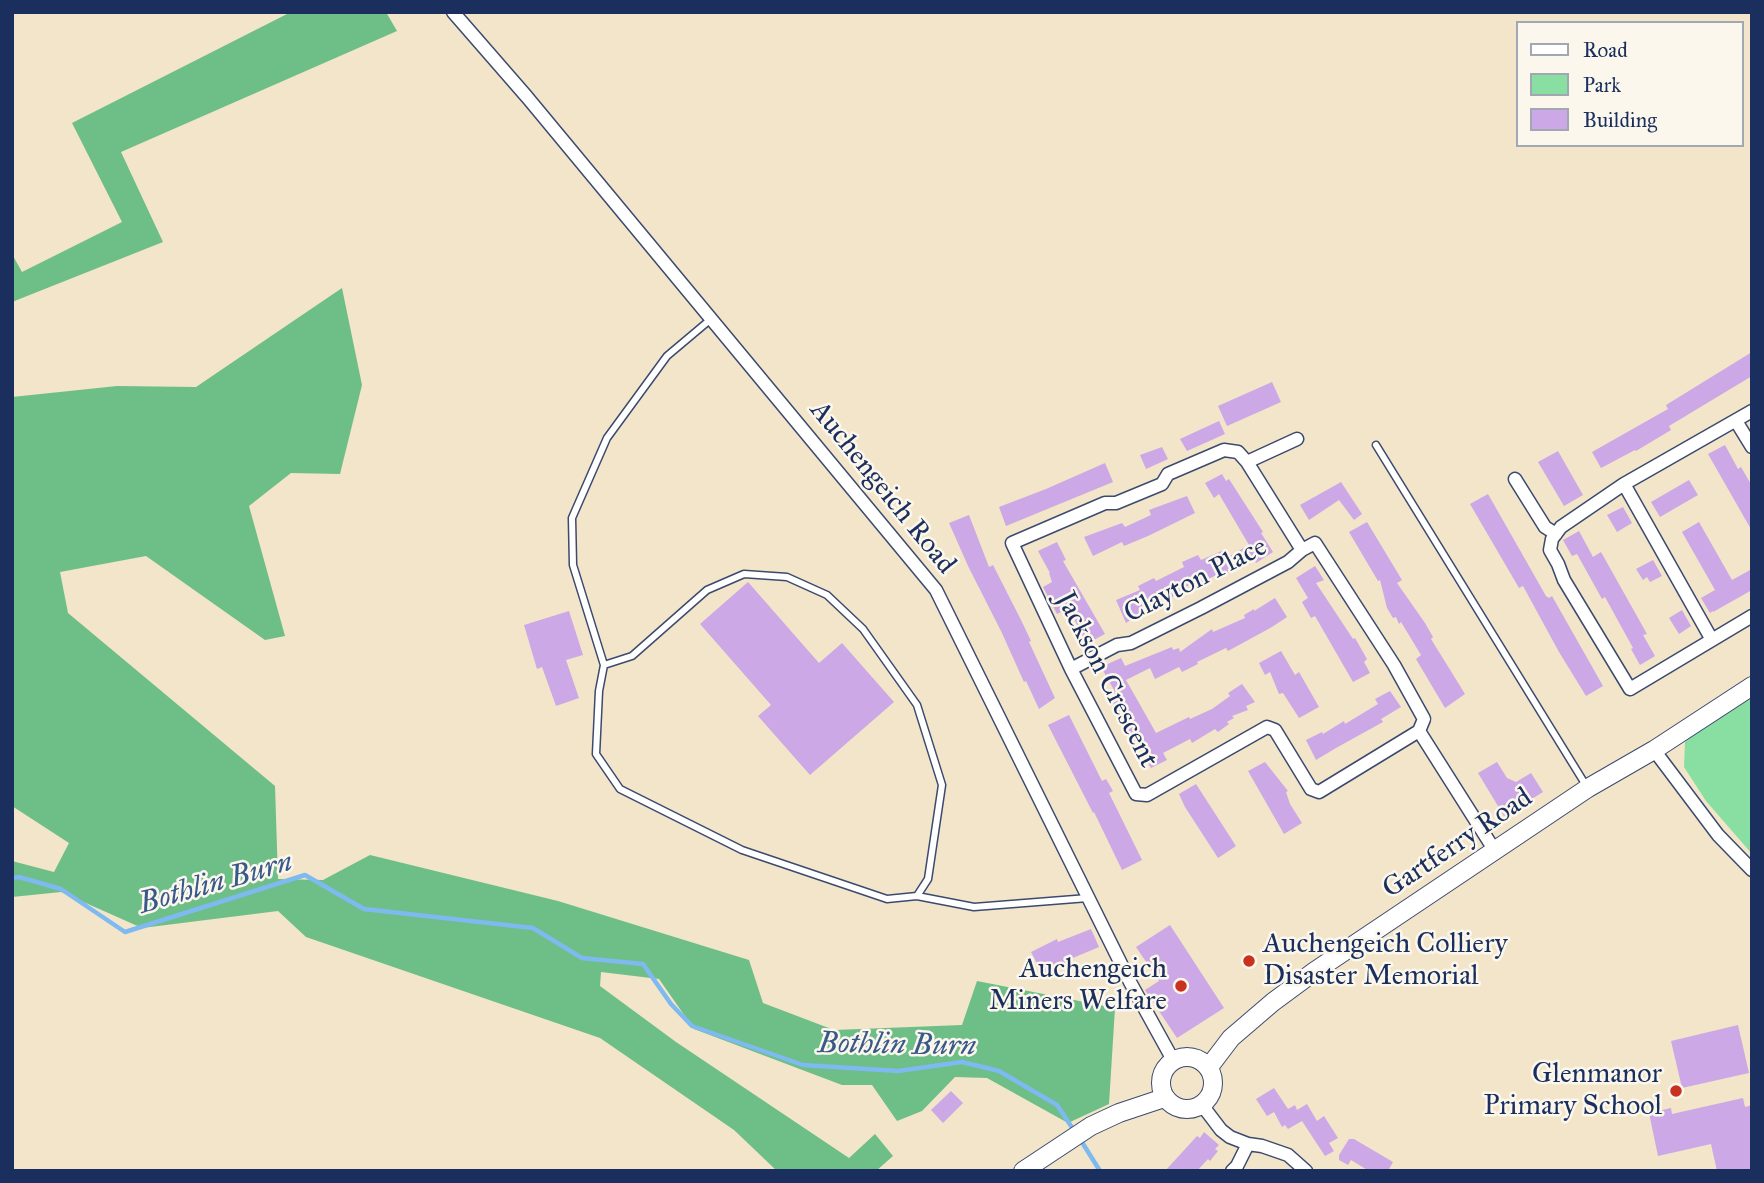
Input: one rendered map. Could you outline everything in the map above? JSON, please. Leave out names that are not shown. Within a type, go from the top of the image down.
[{"type":"street","name":"Auchengeich Road","points":[[453,12],[527,97],[936,590],[1130,982],[1173,1060]]},
{"type":"street","points":[[1752,411],[1624,484],[1561,527],[1552,539],[1550,551],[1564,580],[1630,689],[1752,616]]},
{"type":"street","points":[[1736,421],[1752,447]]},
{"type":"street","points":[[1297,439],[1247,462],[1302,550],[1315,543],[1394,666],[1424,719],[1419,731],[1494,851]]},
{"type":"street","name":"Jackson Crescent","points":[[1247,462],[1238,453],[1224,450],[1168,474],[1162,484],[1116,503],[1105,503],[1012,543],[1136,794],[1147,795],[1267,727],[1275,730],[1311,789],[1319,792],[1419,731]]},
{"type":"street","points":[[1515,479],[1545,527],[1556,534]]},
{"type":"street","points":[[1624,484],[1712,640]]},
{"type":"street","name":"Clayton Place","points":[[1072,668],[1117,645],[1131,643],[1201,608],[1288,562],[1302,550]]},
{"type":"street","name":"Gartferry Road","points":[[1209,1067],[1231,1038],[1315,971],[1588,788],[1654,750],[1752,686]]},
{"type":"street","points":[[1654,750],[1718,835],[1752,870]]},
{"type":"street","points":[[1191,1057],[1201,1060],[1209,1067],[1213,1078],[1209,1100],[1192,1109],[1180,1109],[1164,1098],[1160,1087],[1161,1078],[1173,1060],[1191,1057]]},
{"type":"street","points":[[1023,1171],[1091,1126],[1119,1113],[1164,1098]]},
{"type":"street","points":[[1202,1105],[1221,1130],[1230,1137],[1288,1155],[1306,1171]]},
{"type":"street","points":[[1232,1171],[1248,1144]]},
{"type":"lane","points":[[711,319],[667,356],[607,438],[572,518],[573,565],[604,665],[599,691],[596,754],[620,789],[742,849],[887,899],[917,896],[974,906],[1088,898]]},
{"type":"lane","points":[[1376,445],[1588,788]]},
{"type":"lane","points":[[604,665],[632,656],[707,590],[744,574],[787,577],[827,595],[863,629],[916,705],[942,785],[928,879],[917,896]]},
{"type":"green space","points":[[291,12],[386,12],[397,31],[121,152],[163,242],[12,302],[12,254],[22,272],[122,222],[72,123]]},
{"type":"green space","points":[[342,288],[362,385],[340,474],[291,473],[249,506],[285,636],[265,640],[146,556],[60,572],[68,613],[275,786],[278,879],[323,880],[370,855],[558,901],[749,960],[763,1003],[834,1030],[962,1025],[977,981],[1115,1008],[1109,1104],[1068,1123],[987,1078],[955,1077],[922,1111],[897,1121],[872,1085],[842,1085],[694,1029],[659,979],[601,972],[600,986],[676,1042],[849,1158],[875,1134],[893,1156],[876,1171],[777,1171],[734,1130],[600,1038],[306,937],[278,911],[142,928],[61,892],[12,897],[12,861],[54,872],[69,843],[12,806],[12,397],[117,386],[196,387]]},
{"type":"green space","points":[[1752,691],[1752,854],[1706,801],[1684,767],[1685,742],[1714,716]]},
{"type":"building","points":[[1752,352],[1752,376],[1669,426],[1671,430],[1601,468],[1592,452],[1668,409],[1666,405]]},
{"type":"building","points":[[1272,382],[1281,402],[1227,426],[1218,406]]},
{"type":"building","points":[[1219,421],[1225,434],[1187,451],[1180,439]]},
{"type":"building","points":[[1725,445],[1738,469],[1741,467],[1752,486],[1752,531],[1708,454]]},
{"type":"building","points":[[1162,447],[1168,459],[1146,469],[1140,455]]},
{"type":"building","points":[[1558,451],[1583,495],[1564,506],[1538,462]]},
{"type":"building","points":[[1105,463],[1113,482],[1006,526],[999,507]]},
{"type":"building","points":[[1222,474],[1226,481],[1229,479],[1273,552],[1256,563],[1254,560],[1226,574],[1225,571],[1202,582],[1200,577],[1171,598],[1169,595],[1126,623],[1116,600],[1140,590],[1138,586],[1154,578],[1156,581],[1184,567],[1182,562],[1198,555],[1201,560],[1224,550],[1228,557],[1249,545],[1219,494],[1214,498],[1205,483]]},
{"type":"building","points":[[1689,480],[1698,495],[1660,517],[1651,502]]},
{"type":"building","points":[[1341,482],[1362,514],[1354,520],[1339,500],[1309,520],[1300,505]]},
{"type":"building","points":[[1488,494],[1546,596],[1552,596],[1603,686],[1586,696],[1523,586],[1519,588],[1470,504]]},
{"type":"building","points":[[1187,496],[1195,513],[1148,536],[1124,546],[1122,542],[1093,556],[1084,537],[1122,523],[1125,527],[1151,515],[1149,510]]},
{"type":"building","points":[[1623,507],[1632,523],[1617,532],[1607,515]]},
{"type":"building","points":[[969,515],[989,567],[993,565],[1021,620],[1055,698],[1039,709],[949,523]]},
{"type":"building","points":[[1367,522],[1402,580],[1397,583],[1425,623],[1433,637],[1431,639],[1465,694],[1445,708],[1416,659],[1421,655],[1401,622],[1399,624],[1387,608],[1380,580],[1378,581],[1349,532]]},
{"type":"building","points":[[1699,522],[1732,580],[1752,569],[1752,590],[1710,613],[1701,598],[1715,590],[1682,532]]},
{"type":"building","points":[[1579,531],[1593,557],[1601,552],[1647,634],[1643,635],[1655,656],[1640,665],[1605,597],[1602,599],[1577,554],[1572,556],[1563,540]]},
{"type":"building","points":[[1057,542],[1066,560],[1063,561],[1105,634],[1086,644],[1069,608],[1057,614],[1043,587],[1052,582],[1038,551]]},
{"type":"building","points":[[1653,560],[1662,576],[1650,582],[1647,577],[1643,580],[1636,569]]},
{"type":"building","points":[[1315,566],[1324,580],[1316,583],[1367,659],[1364,662],[1370,673],[1353,682],[1315,616],[1311,618],[1302,602],[1308,598],[1296,578]]},
{"type":"building","points":[[748,582],[819,663],[842,643],[894,702],[810,775],[758,716],[771,705],[700,624]]},
{"type":"building","points":[[1275,598],[1287,617],[1272,627],[1228,651],[1226,648],[1197,662],[1198,664],[1182,672],[1179,667],[1155,679],[1150,668],[1126,680],[1156,733],[1212,709],[1242,684],[1255,702],[1246,706],[1248,710],[1232,716],[1234,718],[1227,722],[1229,724],[1218,732],[1215,729],[1192,743],[1190,739],[1163,753],[1167,760],[1151,768],[1136,742],[1132,744],[1120,721],[1113,703],[1118,700],[1101,667],[1121,658],[1125,666],[1172,647],[1173,650],[1179,648],[1180,652],[1212,629],[1213,632],[1245,618],[1244,615]]},
{"type":"building","points":[[1682,610],[1691,626],[1679,634],[1669,618]]},
{"type":"building","points":[[569,611],[583,655],[566,660],[579,698],[556,706],[542,667],[537,669],[524,625]]},
{"type":"building","points":[[1281,651],[1295,675],[1299,672],[1319,707],[1299,718],[1283,693],[1279,694],[1270,672],[1265,675],[1259,663]]},
{"type":"building","points":[[1390,691],[1401,707],[1381,719],[1383,722],[1316,760],[1306,740],[1322,732],[1323,734],[1344,721],[1345,724],[1378,704],[1375,699]]},
{"type":"building","points":[[1069,715],[1102,781],[1106,779],[1113,791],[1109,793],[1142,860],[1122,870],[1048,725]]},
{"type":"building","points":[[1265,762],[1288,791],[1286,792],[1290,804],[1302,823],[1284,834],[1248,771]]},
{"type":"building","points":[[1497,762],[1507,778],[1516,782],[1531,773],[1543,792],[1504,816],[1478,773]]},
{"type":"building","points":[[1196,784],[1236,846],[1218,858],[1179,794]]},
{"type":"building","name":"Auchengeich Miners Welfare","points":[[1170,925],[1224,1008],[1177,1038],[1145,990],[1159,981],[1136,947]]},
{"type":"building","points":[[1091,929],[1099,947],[1068,960],[1043,975],[1031,952],[1057,939],[1058,942]]},
{"type":"building","points":[[1738,1025],[1749,1073],[1682,1088],[1671,1041]]},
{"type":"building","points":[[1274,1088],[1288,1109],[1295,1105],[1297,1110],[1307,1104],[1317,1121],[1324,1116],[1338,1138],[1329,1143],[1334,1151],[1325,1156],[1302,1121],[1288,1129],[1285,1125],[1282,1127],[1274,1112],[1267,1116],[1256,1099]]},
{"type":"building","points":[[951,1091],[963,1103],[943,1123],[931,1110]]},
{"type":"building","points":[[1743,1098],[1745,1107],[1752,1105],[1752,1171],[1717,1171],[1711,1144],[1658,1156],[1649,1113],[1671,1108],[1672,1114]]},
{"type":"building","points":[[1204,1132],[1219,1145],[1210,1161],[1208,1159],[1197,1171],[1165,1171],[1197,1136],[1200,1138]]},
{"type":"building","points":[[1349,1139],[1354,1139],[1393,1162],[1388,1171],[1369,1171],[1351,1160],[1348,1165],[1339,1160],[1339,1155]]},
{"type":"waterway","name":"Bothlin Burn","points":[[12,878],[19,877],[61,889],[125,932],[305,875],[364,909],[533,928],[582,958],[643,964],[671,1004],[692,1026],[803,1065],[898,1071],[962,1062],[999,1071],[1057,1105],[1075,1132]]},
{"type":"waterway","name":"Bothlin Burn","points":[[1080,1139],[1100,1171]]},
{"type":"place","name":"Auchengeich Colliery Disaster Memorial","points":[[1249,961]]},
{"type":"place","name":"Auchengeich Miners Welfare","points":[[1181,986]]},
{"type":"place","name":"Glenmanor Primary School","points":[[1676,1091]]}]
